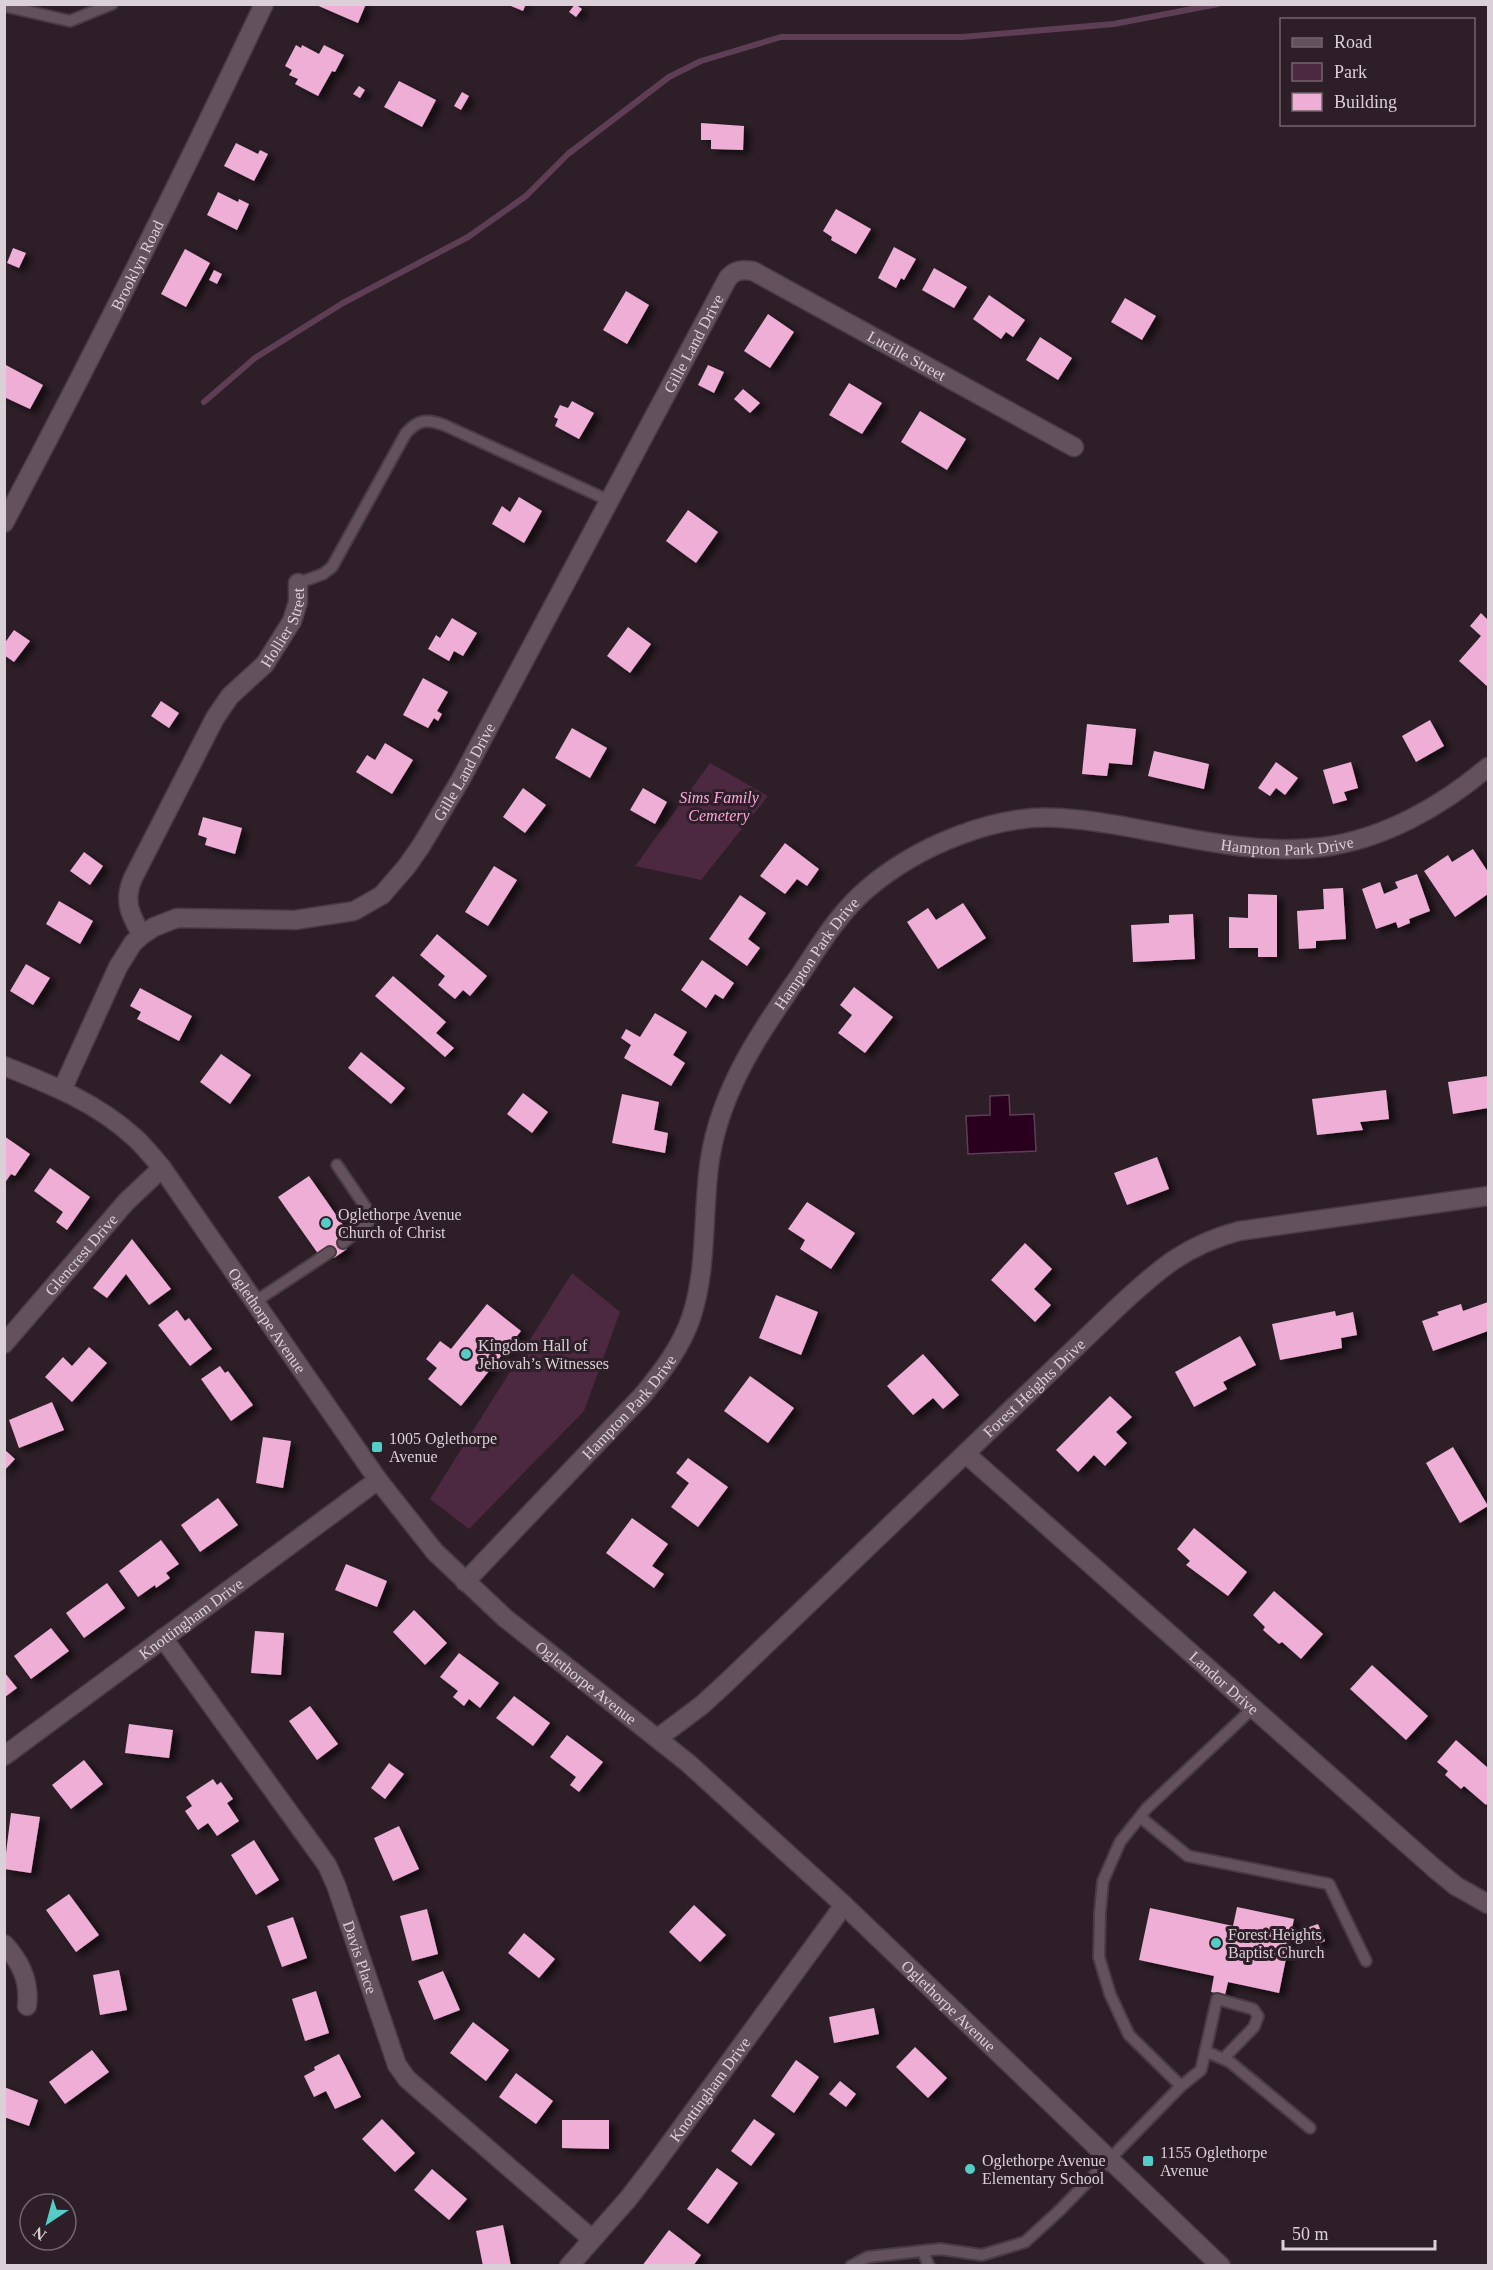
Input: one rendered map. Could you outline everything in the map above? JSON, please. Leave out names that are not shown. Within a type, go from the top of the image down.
[{"type":"street","name":"Brooklyn Road","points":[[4,523],[124,290],[264,4]]},
{"type":"street","name":"Lucille Street","points":[[739,270],[753,271],[1074,447]]},
{"type":"street","name":"Gille Land Drive","points":[[62,1090],[121,960],[133,943],[154,927],[177,918],[267,920],[333,915],[354,911],[382,895],[400,875],[421,846],[461,779],[728,278],[739,270]]},
{"type":"street","name":"Hollier Street","points":[[142,935],[129,911],[127,902],[130,886],[216,718],[230,696],[265,664],[292,621],[298,602],[298,583]]},
{"type":"street","name":"Hampton Park Drive","points":[[465,1582],[642,1396],[663,1371],[678,1347],[691,1319],[699,1289],[710,1159],[717,1126],[728,1094],[744,1060],[763,1029],[843,913],[867,890],[896,868],[929,848],[993,825],[1030,819],[1057,818],[1090,821],[1250,848],[1287,849],[1326,846],[1393,827],[1427,811],[1461,790],[1488,767]]},
{"type":"street","name":"Oglethorpe Avenue","points":[[4,1066],[62,1090],[114,1121],[134,1138],[162,1168],[378,1480],[435,1551],[465,1582],[505,1618],[658,1738],[844,1905],[1221,2265]]},
{"type":"street","name":"Glencrest Drive","points":[[4,1344],[126,1202],[162,1168]]},
{"type":"street","name":"Forest Heights Drive","points":[[658,1738],[702,1705],[1155,1273],[1189,1249],[1212,1238],[1239,1231],[1488,1196]]},
{"type":"street","name":"Landor Drive","points":[[966,1454],[1434,1868],[1456,1886],[1488,1904]]},
{"type":"street","name":"Knottingham Drive","points":[[4,1756],[378,1480]]},
{"type":"street","name":"Davis Place","points":[[163,1638],[327,1865],[336,1885],[397,2065],[407,2079],[592,2239]]},
{"type":"street","name":"Knottingham Drive","points":[[569,2265],[655,2164],[844,1905]]},
{"type":"street","points":[[4,1944],[27,1978],[29,1992],[27,2006]]},
{"type":"lane","points":[[4,6],[70,21],[112,4]]},
{"type":"lane","name":"Hollier Street","points":[[298,583],[323,574],[332,567],[406,433],[416,423],[427,419],[608,500]]},
{"type":"lane","points":[[337,1165],[373,1218],[342,1243]]},
{"type":"lane","points":[[256,1301],[330,1252]]},
{"type":"lane","points":[[1181,2086],[1129,2035],[1110,1994],[1099,1957],[1103,1881],[1120,1842],[1147,1808],[1252,1708]]},
{"type":"lane","points":[[1140,1817],[1188,1856],[1329,1884],[1366,1961]]},
{"type":"lane","points":[[851,2265],[868,2257],[940,2249],[981,2254],[1025,2242],[1060,2210],[1181,2086],[1201,2070],[1217,1999],[1253,2009],[1258,2016],[1254,2027],[1222,2059]]},
{"type":"lane","points":[[1204,2051],[1230,2062],[1310,2128]]},
{"type":"lane","points":[[923,2252],[930,2265]]},
{"type":"green space","name":"Sims Family Cemetery","points":[[710,763],[768,796],[701,880],[635,866]]},
{"type":"green space","points":[[572,1273],[620,1312],[584,1411],[469,1529],[430,1499]]},
{"type":"shaded area","points":[[1009,1095],[1010,1115],[1034,1114],[1036,1151],[968,1154],[966,1116],[990,1115],[990,1096]]},
{"type":"building","points":[[314,4],[366,4],[358,23]]},
{"type":"building","points":[[506,4],[526,4],[523,11]]},
{"type":"building","points":[[575,4],[582,9],[576,17],[569,12]]},
{"type":"building","points":[[296,45],[301,48],[302,45],[319,54],[324,45],[344,55],[318,96],[295,84],[298,79],[289,75],[292,70],[285,66]]},
{"type":"building","points":[[399,81],[436,100],[422,127],[384,107]]},
{"type":"building","points":[[359,86],[365,90],[360,98],[353,94]]},
{"type":"building","points":[[462,92],[469,96],[461,110],[454,106]]},
{"type":"building","points":[[701,123],[744,126],[743,150],[711,149],[711,140],[701,140]]},
{"type":"building","points":[[236,143],[258,154],[260,150],[268,154],[254,181],[224,166]]},
{"type":"building","points":[[218,192],[238,202],[239,199],[249,204],[237,230],[207,215]]},
{"type":"building","points":[[836,209],[871,229],[856,254],[831,240],[832,237],[823,231]]},
{"type":"building","points":[[894,247],[916,259],[904,280],[901,278],[896,288],[878,278]]},
{"type":"building","points":[[13,248],[26,253],[19,268],[7,263]]},
{"type":"building","points":[[185,249],[210,263],[186,307],[161,294]]},
{"type":"building","points":[[934,268],[967,287],[954,308],[922,290]]},
{"type":"building","points":[[214,270],[222,274],[217,284],[209,280]]},
{"type":"building","points":[[626,291],[649,305],[627,344],[603,330]]},
{"type":"building","points":[[989,295],[1025,320],[1013,337],[1006,332],[1001,339],[973,319]]},
{"type":"building","points":[[1125,298],[1156,316],[1142,340],[1111,322]]},
{"type":"building","points":[[768,314],[794,332],[770,368],[744,351]]},
{"type":"building","points":[[1040,337],[1072,358],[1058,380],[1026,360]]},
{"type":"building","points":[[4,364],[43,385],[30,409],[4,397]]},
{"type":"building","points":[[708,365],[724,372],[714,393],[698,385]]},
{"type":"building","points":[[849,383],[882,403],[862,434],[829,415]]},
{"type":"building","points":[[743,389],[760,403],[750,413],[734,399]]},
{"type":"building","points":[[572,401],[594,413],[579,439],[555,426],[558,419],[554,417],[560,405],[568,408]]},
{"type":"building","points":[[920,411],[966,439],[947,470],[901,442]]},
{"type":"building","points":[[519,497],[542,511],[524,543],[492,524],[502,506],[510,512]]},
{"type":"building","points":[[688,510],[718,532],[696,563],[666,541]]},
{"type":"building","points":[[1481,613],[1488,620],[1488,687],[1459,661],[1481,636],[1470,626]]},
{"type":"building","points":[[452,618],[477,633],[463,656],[454,651],[449,661],[428,649],[436,635],[440,638]]},
{"type":"building","points":[[628,627],[651,644],[630,673],[607,656]]},
{"type":"building","points":[[14,630],[30,641],[14,662],[4,655],[4,644]]},
{"type":"building","points":[[423,678],[448,692],[437,711],[442,714],[438,721],[434,718],[428,728],[403,715]]},
{"type":"building","points":[[161,701],[179,713],[169,728],[151,716]]},
{"type":"building","points":[[1430,720],[1444,746],[1416,762],[1402,736]]},
{"type":"building","points":[[1087,724],[1136,729],[1132,765],[1109,763],[1107,776],[1082,774]]},
{"type":"building","points":[[572,728],[607,748],[590,778],[555,758]]},
{"type":"building","points":[[385,743],[413,760],[392,794],[356,772],[367,755],[375,760]]},
{"type":"building","points":[[1154,751],[1209,764],[1204,789],[1148,776]]},
{"type":"building","points":[[1276,762],[1298,778],[1285,795],[1276,788],[1270,796],[1258,788]]},
{"type":"building","points":[[1351,762],[1358,788],[1344,792],[1347,800],[1333,804],[1323,770]]},
{"type":"building","points":[[523,788],[546,805],[525,833],[503,817]]},
{"type":"building","points":[[643,788],[667,802],[655,824],[630,810]]},
{"type":"building","points":[[203,817],[242,828],[235,854],[205,845],[207,838],[198,835]]},
{"type":"building","points":[[785,843],[819,869],[807,886],[797,879],[785,894],[760,876]]},
{"type":"building","points":[[1473,849],[1488,872],[1488,894],[1455,917],[1424,871],[1448,855],[1452,862]]},
{"type":"building","points":[[84,852],[103,866],[90,885],[70,871]]},
{"type":"building","points":[[494,866],[517,880],[488,926],[465,912]]},
{"type":"building","points":[[1417,874],[1430,911],[1409,919],[1410,923],[1398,928],[1396,922],[1376,929],[1362,889],[1380,882],[1384,894],[1398,888],[1395,882]]},
{"type":"building","points":[[1343,888],[1346,939],[1316,941],[1316,948],[1299,949],[1297,911],[1324,909],[1323,889]]},
{"type":"building","points":[[1248,894],[1277,895],[1277,957],[1258,957],[1258,948],[1229,948],[1229,917],[1248,918]]},
{"type":"building","points":[[740,895],[766,913],[748,939],[760,948],[747,966],[709,939]]},
{"type":"building","points":[[59,901],[93,921],[80,944],[46,924]]},
{"type":"building","points":[[963,903],[986,938],[938,969],[907,922],[928,908],[936,920]]},
{"type":"building","points":[[1193,914],[1195,959],[1133,962],[1131,925],[1169,923],[1169,915]]},
{"type":"building","points":[[437,934],[487,976],[470,996],[463,990],[455,999],[438,985],[445,976],[420,955]]},
{"type":"building","points":[[702,960],[734,983],[723,999],[715,994],[706,1008],[681,990]]},
{"type":"building","points":[[26,964],[50,978],[33,1005],[10,991]]},
{"type":"building","points":[[393,976],[446,1022],[436,1033],[454,1048],[445,1057],[375,996]]},
{"type":"building","points":[[854,987],[893,1017],[865,1053],[838,1033],[852,1015],[840,1005]]},
{"type":"building","points":[[140,988],[192,1016],[179,1041],[137,1019],[141,1012],[130,1006]]},
{"type":"building","points":[[655,1013],[687,1032],[673,1055],[685,1063],[671,1086],[624,1058],[631,1045],[621,1038],[626,1029],[640,1037]]},
{"type":"building","points":[[361,1052],[405,1088],[391,1104],[348,1068]]},
{"type":"building","points":[[221,1054],[251,1075],[230,1104],[200,1082]]},
{"type":"building","points":[[1488,1076],[1488,1108],[1453,1114],[1448,1082]]},
{"type":"building","points":[[1386,1090],[1389,1119],[1360,1122],[1363,1130],[1317,1135],[1312,1099]]},
{"type":"building","points":[[523,1093],[548,1112],[532,1133],[507,1114]]},
{"type":"building","points":[[622,1094],[659,1102],[654,1130],[668,1133],[665,1153],[612,1143]]},
{"type":"building","points":[[4,1136],[30,1154],[15,1176],[11,1174],[4,1184]]},
{"type":"building","points":[[1157,1157],[1169,1189],[1127,1205],[1114,1173]]},
{"type":"building","points":[[50,1168],[90,1197],[67,1230],[56,1222],[63,1212],[34,1191]]},
{"type":"building","points":[[309,1176],[348,1232],[339,1238],[347,1249],[334,1258],[328,1249],[319,1255],[278,1197]]},
{"type":"building","points":[[807,1202],[855,1233],[831,1269],[800,1249],[805,1240],[788,1229]]},
{"type":"building","points":[[132,1239],[171,1289],[149,1305],[126,1274],[107,1298],[93,1288]]},
{"type":"building","points":[[1025,1243],[1052,1269],[1034,1289],[1051,1305],[1035,1322],[991,1280]]},
{"type":"building","points":[[776,1295],[818,1312],[801,1355],[759,1338]]},
{"type":"building","points":[[1488,1302],[1488,1331],[1433,1351],[1422,1321],[1439,1315],[1437,1312],[1461,1304],[1463,1311]]},
{"type":"building","name":"Kingdom Hall of Jehovah’s Witnesses","points":[[487,1304],[521,1331],[461,1406],[428,1379],[437,1368],[426,1359],[440,1341],[451,1349]]},
{"type":"building","points":[[177,1310],[185,1321],[189,1318],[212,1349],[190,1366],[158,1325]]},
{"type":"building","points":[[1335,1311],[1336,1316],[1353,1312],[1357,1335],[1341,1338],[1342,1348],[1280,1360],[1272,1324]]},
{"type":"building","points":[[1240,1336],[1256,1365],[1223,1382],[1227,1389],[1194,1407],[1175,1372]]},
{"type":"building","points":[[89,1347],[107,1363],[72,1402],[45,1377],[63,1357],[72,1366]]},
{"type":"building","points":[[923,1354],[959,1395],[943,1409],[933,1398],[913,1415],[887,1386]]},
{"type":"building","points":[[220,1366],[225,1373],[228,1371],[253,1405],[231,1421],[201,1379]]},
{"type":"building","points":[[750,1376],[794,1408],[768,1443],[724,1411]]},
{"type":"building","points":[[1110,1396],[1132,1417],[1116,1432],[1127,1443],[1105,1466],[1094,1455],[1078,1472],[1056,1450]]},
{"type":"building","points":[[52,1402],[64,1430],[19,1448],[9,1420]]},
{"type":"building","points":[[263,1437],[291,1441],[283,1488],[256,1483]]},
{"type":"building","points":[[1453,1447],[1488,1506],[1460,1523],[1426,1463]]},
{"type":"building","points":[[4,1449],[15,1459],[4,1471]]},
{"type":"building","points":[[688,1458],[728,1487],[698,1527],[671,1507],[689,1483],[676,1473]]},
{"type":"building","points":[[218,1498],[238,1525],[200,1552],[181,1525]]},
{"type":"building","points":[[632,1518],[668,1544],[652,1566],[664,1574],[654,1588],[606,1553]]},
{"type":"building","points":[[1194,1528],[1247,1572],[1228,1596],[1186,1565],[1190,1561],[1177,1549]]},
{"type":"building","points":[[161,1540],[179,1564],[166,1573],[170,1578],[138,1597],[119,1571]]},
{"type":"building","points":[[346,1564],[387,1581],[377,1607],[335,1590]]},
{"type":"building","points":[[107,1583],[125,1608],[84,1638],[66,1613]]},
{"type":"building","points":[[1274,1591],[1323,1634],[1301,1659],[1282,1642],[1279,1644],[1263,1630],[1265,1627],[1253,1615]]},
{"type":"building","points":[[414,1610],[447,1643],[425,1665],[393,1632]]},
{"type":"building","points":[[51,1628],[69,1651],[31,1679],[14,1656]]},
{"type":"building","points":[[255,1631],[284,1633],[281,1675],[251,1673]]},
{"type":"building","points":[[459,1653],[499,1683],[480,1708],[469,1699],[464,1706],[453,1697],[458,1691],[440,1677]]},
{"type":"building","points":[[1372,1665],[1428,1716],[1406,1740],[1350,1689]]},
{"type":"building","points":[[5,1673],[17,1688],[5,1697]]},
{"type":"building","points":[[514,1696],[550,1723],[533,1746],[496,1718]]},
{"type":"building","points":[[310,1706],[338,1744],[317,1760],[289,1721]]},
{"type":"building","points":[[129,1724],[173,1730],[169,1758],[125,1753]]},
{"type":"building","points":[[567,1735],[603,1762],[579,1792],[570,1785],[576,1777],[550,1757]]},
{"type":"building","points":[[1456,1740],[1488,1768],[1488,1802],[1486,1805],[1464,1786],[1461,1789],[1445,1775],[1448,1771],[1437,1762]]},
{"type":"building","points":[[84,1760],[103,1784],[71,1809],[52,1785]]},
{"type":"building","points":[[389,1763],[404,1774],[385,1799],[371,1788]]},
{"type":"building","points":[[213,1779],[217,1785],[221,1782],[233,1799],[227,1803],[239,1821],[217,1836],[208,1823],[198,1830],[185,1811],[192,1806],[186,1797]]},
{"type":"building","points":[[11,1813],[40,1817],[31,1873],[4,1869]]},
{"type":"building","points":[[399,1826],[419,1869],[393,1881],[374,1838]]},
{"type":"building","points":[[254,1840],[279,1880],[256,1895],[231,1855]]},
{"type":"building","points":[[69,1894],[99,1935],[76,1952],[46,1910]]},
{"type":"building","points":[[694,1905],[726,1935],[700,1962],[669,1932]]},
{"type":"building","name":"Forest Heights Baptist Church","points":[[1237,1907],[1294,1919],[1279,1993],[1228,1982],[1225,1995],[1211,1992],[1214,1976],[1139,1960],[1150,1908],[1233,1926]]},
{"type":"building","points":[[427,1909],[438,1954],[412,1961],[400,1916]]},
{"type":"building","points":[[293,1917],[307,1958],[282,1967],[267,1926]]},
{"type":"building","points":[[1318,1924],[1325,1941],[1316,1945],[1309,1927]]},
{"type":"building","points":[[524,1933],[555,1959],[539,1978],[508,1953]]},
{"type":"building","points":[[119,1970],[127,2010],[100,2015],[93,1975]]},
{"type":"building","points":[[443,1971],[460,2010],[434,2020],[418,1981]]},
{"type":"building","points":[[316,1991],[329,2033],[305,2041],[292,1999]]},
{"type":"building","points":[[874,2008],[879,2034],[834,2043],[829,2017]]},
{"type":"building","points":[[473,2022],[509,2050],[486,2081],[450,2053]]},
{"type":"building","points":[[915,2047],[947,2078],[928,2098],[896,2067]]},
{"type":"building","points":[[92,2050],[109,2072],[65,2104],[49,2082]]},
{"type":"building","points":[[339,2054],[361,2097],[335,2109],[326,2091],[314,2097],[304,2076],[315,2070],[314,2067]]},
{"type":"building","points":[[796,2060],[819,2077],[794,2113],[771,2096]]},
{"type":"building","points":[[516,2073],[553,2101],[536,2124],[499,2097]]},
{"type":"building","points":[[840,2081],[856,2094],[846,2107],[829,2094]]},
{"type":"building","points":[[4,2087],[38,2100],[29,2126],[4,2117]]},
{"type":"building","points":[[382,2119],[415,2153],[395,2172],[362,2139]]},
{"type":"building","points":[[754,2119],[775,2134],[751,2166],[731,2151]]},
{"type":"building","points":[[562,2120],[609,2120],[609,2149],[562,2148]]},
{"type":"building","points":[[717,2168],[738,2183],[708,2224],[687,2209]]},
{"type":"building","points":[[432,2169],[467,2199],[449,2220],[414,2190]]},
{"type":"building","points":[[503,2225],[511,2266],[483,2266],[476,2231]]},
{"type":"building","points":[[669,2230],[701,2255],[693,2266],[642,2266]]},
{"type":"waterway","points":[[204,402],[255,358],[343,303],[468,237],[526,196],[568,154],[669,77],[701,61],[781,37],[962,37],[1114,24],[1218,4]]},
{"type":"place","name":"Oglethorpe Avenue Church of Christ","points":[[326,1223]]},
{"type":"place","name":"Kingdom Hall of Jehovah’s Witnesses","points":[[466,1354]]},
{"type":"place","name":"1005 Oglethorpe Avenue","points":[[377,1447]]},
{"type":"place","name":"Forest Heights Baptist Church","points":[[1216,1943]]},
{"type":"place","name":"1155 Oglethorpe Avenue","points":[[1148,2161]]},
{"type":"place","name":"Oglethorpe Avenue Elementary School","points":[[970,2169]]}]
